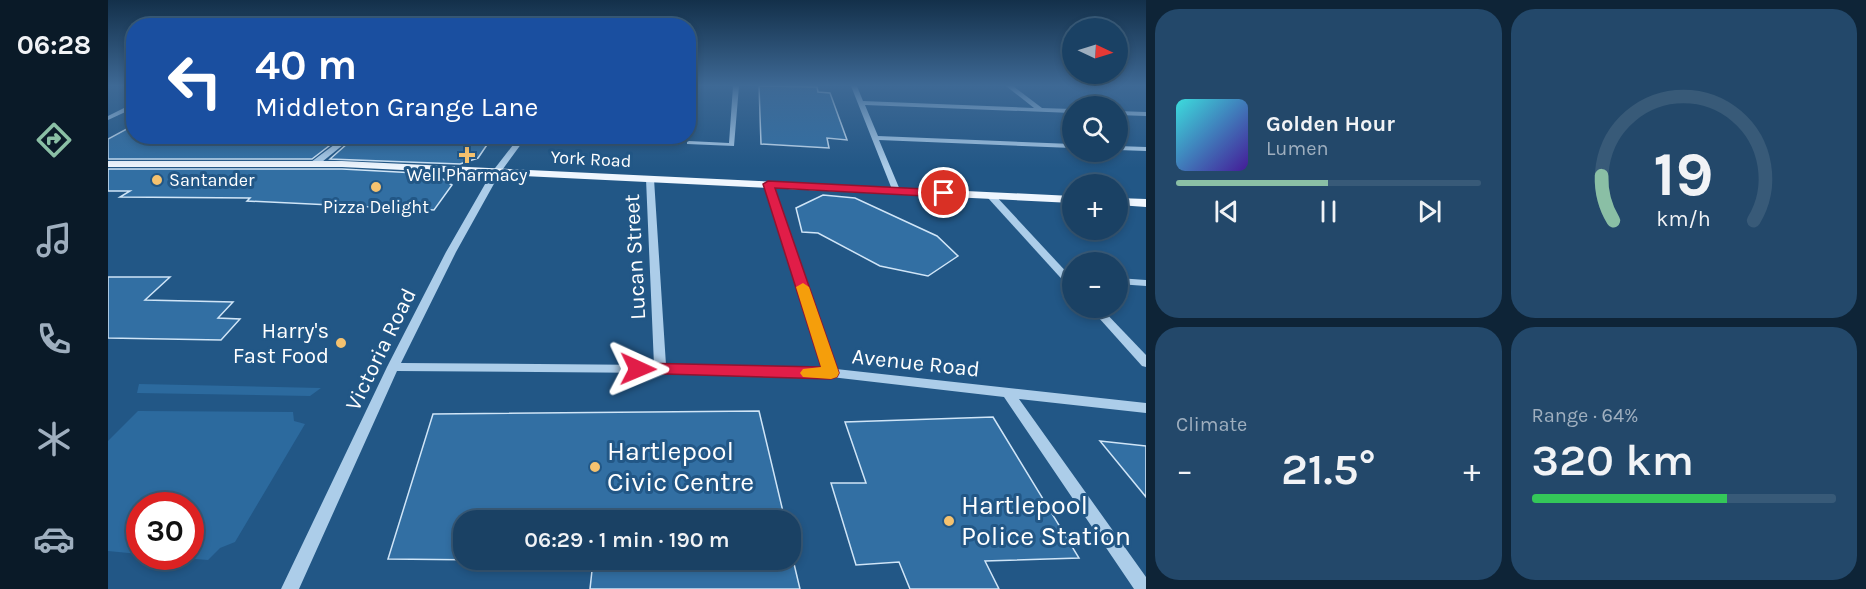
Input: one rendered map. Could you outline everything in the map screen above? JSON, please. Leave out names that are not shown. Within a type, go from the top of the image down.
[{"type":"main road","name":"York Road","points":[[108,164],[314,164],[1062,200]]},
{"type":"main road","points":[[1128,202],[1146,203]]},
{"type":"street","points":[[696,143],[732,146],[734,113]]},
{"type":"street","points":[[866,113],[896,190]]},
{"type":"street","points":[[876,138],[1062,146]]},
{"type":"street","points":[[314,164],[340,144]]},
{"type":"street","name":"Victoria Road","points":[[290,589],[393,367],[451,252],[496,172],[518,144]]},
{"type":"street","points":[[1128,148],[1146,149]]},
{"type":"street","name":"Lucan Street","points":[[650,179],[660,369]]},
{"type":"street","points":[[768,184],[831,373]]},
{"type":"street","points":[[991,196],[1062,271]]},
{"type":"street","points":[[1128,282],[1146,283]]},
{"type":"street","points":[[1104,318],[1146,363]]},
{"type":"street","name":"Avenue Road","points":[[393,367],[831,373],[1146,408]]},
{"type":"street","points":[[1008,393],[1144,589]]},
{"type":"shaded area","points":[[139,384],[321,388],[310,396],[137,393]]},
{"type":"shaded area","points":[[138,411],[293,412],[294,421],[305,424],[235,542],[220,548],[208,560],[204,560],[204,492],[126,492],[126,553],[108,551],[108,441]]},
{"type":"building","points":[[760,113],[837,113],[847,140],[827,138],[829,148],[761,144]]},
{"type":"building","points":[[126,129],[126,144],[332,144],[312,159],[108,159],[108,139]]},
{"type":"building","points":[[347,144],[488,144],[478,158],[460,164],[330,159]]},
{"type":"building","points":[[108,169],[342,169],[435,174],[452,185],[434,210],[247,201],[250,198],[120,197],[130,191],[108,191]]},
{"type":"building","points":[[823,195],[855,198],[937,236],[958,256],[928,276],[880,266],[818,233],[802,232],[796,208]]},
{"type":"building","points":[[108,277],[170,277],[145,300],[233,302],[218,318],[240,319],[221,340],[108,338]]},
{"type":"building","name":"Hartlepool Civic Centre","points":[[759,411],[783,510],[453,510],[453,560],[388,559],[433,414]]},
{"type":"building","name":"Hartlepool Police Station","points":[[993,417],[1079,558],[985,561],[999,589],[910,589],[899,562],[856,565],[831,483],[866,483],[845,422]]},
{"type":"building","points":[[1100,441],[1146,446],[1146,497]]},
{"type":"building","points":[[592,570],[795,570],[800,589],[590,589]]},
{"type":"slow traffic","points":[[803,287],[831,373],[809,373]]},
{"type":"place","name":"Well Pharmacy","points":[[467,155]]},
{"type":"place","name":"Santander","points":[[157,180]]},
{"type":"place","name":"Pizza Delight","points":[[376,187]]},
{"type":"place","name":"Harry's Fast Food","points":[[341,343]]},
{"type":"place","name":"Hartlepool Civic Centre","points":[[595,467]]},
{"type":"place","name":"Hartlepool Police Station","points":[[949,521]]},
{"type":"route","points":[[638,369],[831,373],[768,184],[944,193]]}]
